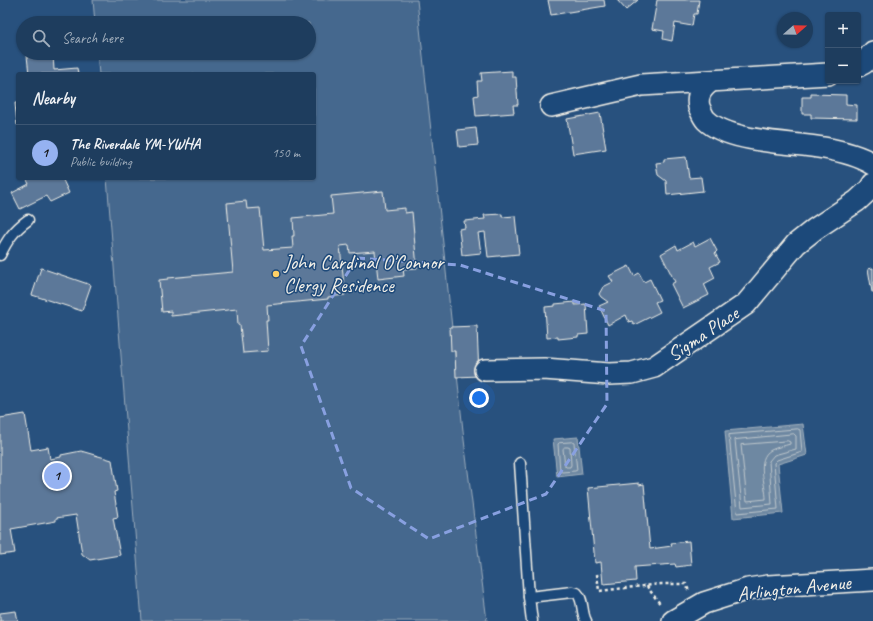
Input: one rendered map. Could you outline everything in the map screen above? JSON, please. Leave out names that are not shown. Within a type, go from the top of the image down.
[{"type":"street","points":[[861,64],[873,52]]},
{"type":"street","points":[[551,106],[641,85],[825,74]]},
{"type":"street","points":[[711,81],[701,91],[698,103],[705,120],[718,128],[744,137],[806,145],[847,153],[873,164]]},
{"type":"street","name":"Sigma Place","points":[[486,370],[544,370],[609,374],[632,373],[654,367],[746,304],[796,244],[815,229],[857,201],[870,189],[873,184]]},
{"type":"street","name":"Arlington Avenue","points":[[667,613],[748,589],[768,586],[873,580]]},
{"type":"lane","points":[[0,255],[10,236],[17,228],[28,220]]},
{"type":"lane","points":[[520,463],[532,621]]},
{"type":"lane","points":[[529,597],[577,593],[581,599],[582,611],[586,621]]},
{"type":"path","points":[[596,574],[599,591],[661,584],[686,584],[689,591]]},
{"type":"path","points":[[647,586],[667,613]]},
{"type":"highlighted area","points":[[357,258],[460,265],[606,311],[607,404],[546,494],[429,539],[351,488],[301,346]]},
{"type":"shaded area","points":[[93,0],[417,0],[464,440],[487,621],[142,621],[107,180],[316,180],[316,72],[99,72],[98,60],[316,60],[316,16],[94,16]]},
{"type":"water","points":[[803,424],[807,455],[778,464],[783,513],[733,518],[725,431]]},
{"type":"water","points":[[578,437],[582,474],[557,477],[553,439]]},
{"type":"building","points":[[548,0],[604,0],[605,6],[551,15]]},
{"type":"building","points":[[617,0],[638,0],[626,10]]},
{"type":"building","points":[[657,0],[699,0],[697,14],[694,14],[692,26],[675,23],[672,41],[663,39],[664,31],[652,29]]},
{"type":"building","points":[[27,60],[53,60],[54,70],[77,68],[78,72],[29,72]]},
{"type":"building","points":[[512,71],[512,77],[516,77],[518,105],[513,105],[514,113],[476,116],[474,96],[478,95],[477,81],[482,81],[481,73]]},
{"type":"building","points":[[811,94],[846,95],[846,104],[857,105],[857,119],[811,118],[811,114],[802,114],[802,97],[811,97]]},
{"type":"building","points":[[600,113],[606,149],[573,154],[567,119]]},
{"type":"building","points":[[476,128],[478,145],[459,147],[457,130]]},
{"type":"building","points":[[686,157],[689,178],[701,177],[703,191],[667,195],[666,181],[658,175],[656,163],[664,162],[664,159]]},
{"type":"building","points":[[27,180],[63,180],[69,193],[50,202],[46,196],[20,209],[12,193],[29,184]]},
{"type":"building","name":"John Cardinal O'Connor Clergy Residence","points":[[383,191],[385,210],[405,208],[405,213],[412,212],[417,268],[403,269],[404,276],[378,279],[375,251],[350,253],[349,245],[340,246],[345,295],[328,297],[328,299],[267,305],[268,320],[266,320],[268,351],[243,353],[237,309],[171,316],[171,311],[162,312],[159,280],[233,272],[227,203],[246,201],[247,209],[260,208],[264,250],[293,248],[293,218],[333,214],[331,196]]},
{"type":"building","points":[[502,214],[502,217],[515,216],[519,254],[488,257],[485,232],[478,233],[481,253],[462,255],[459,229],[465,228],[464,221],[485,219],[484,215]]},
{"type":"building","points":[[710,238],[717,251],[715,253],[720,262],[710,267],[715,278],[704,284],[709,295],[683,308],[671,284],[675,282],[661,254],[676,245],[678,250],[693,242],[695,246]]},
{"type":"building","points":[[629,266],[634,276],[639,273],[644,282],[650,279],[660,300],[655,302],[660,312],[634,325],[632,321],[629,322],[626,315],[608,325],[599,306],[608,302],[599,294],[603,287],[613,282],[609,276]]},
{"type":"building","points":[[41,268],[91,285],[82,311],[32,295]]},
{"type":"building","points":[[873,268],[873,292],[872,292],[868,269]]},
{"type":"building","points":[[575,302],[575,305],[586,304],[588,334],[578,335],[578,337],[558,339],[558,337],[547,338],[545,307],[555,306],[555,304]]},
{"type":"building","points":[[477,326],[479,376],[456,377],[455,351],[451,351],[450,327]]},
{"type":"building","points":[[25,414],[31,450],[48,447],[50,459],[81,451],[112,460],[117,491],[114,492],[118,517],[113,518],[120,555],[90,560],[82,554],[76,515],[56,518],[56,521],[11,529],[15,553],[0,555],[0,418]]},
{"type":"building","points":[[639,483],[639,485],[644,484],[650,549],[672,546],[671,543],[689,541],[691,565],[676,567],[675,564],[635,567],[636,581],[603,584],[601,562],[595,563],[588,488]]},
{"type":"building","points":[[16,611],[18,621],[0,621],[0,613]]},
{"type":"place","name":"John Cardinal O'Connor Clergy Residence","points":[[276,274]]},
{"type":"place","name":"The Riverdale YM-YWHA","points":[[57,476]]}]
